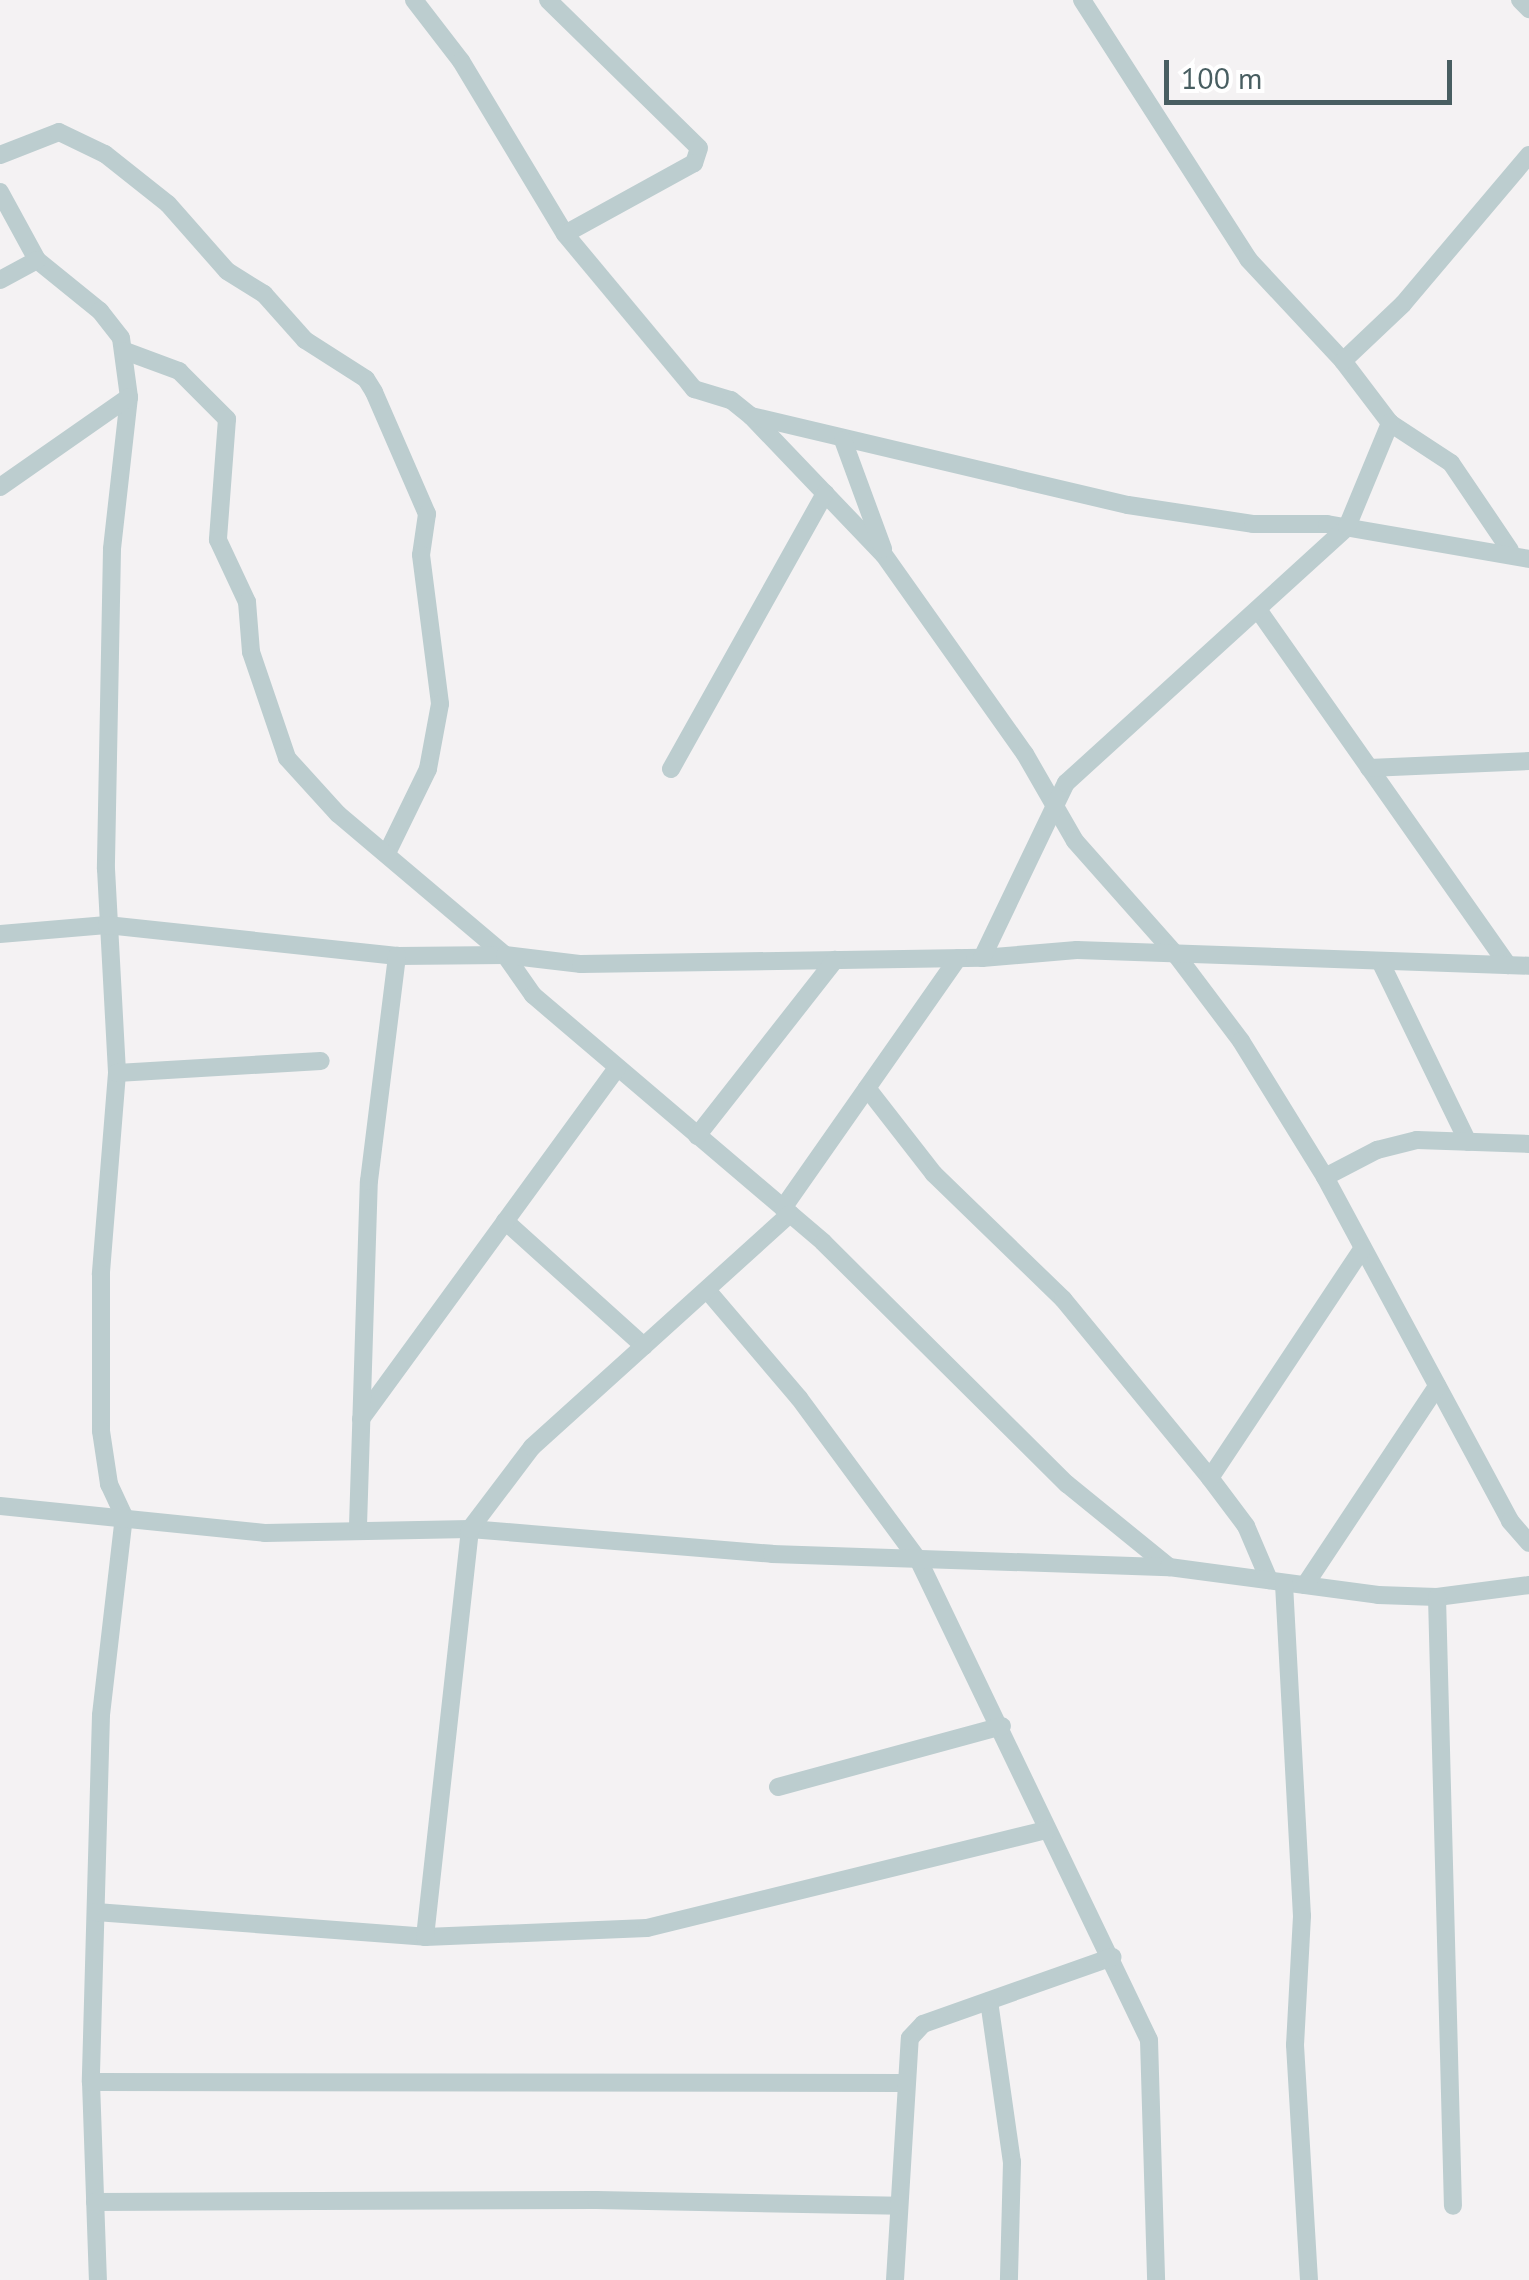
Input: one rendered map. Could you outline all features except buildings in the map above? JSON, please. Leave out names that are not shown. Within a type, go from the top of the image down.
[{"type":"street","points":[[414,0],[475,83],[565,234],[694,389],[731,400],[751,416],[884,555],[1105,881],[1178,956],[1241,1042],[1325,1178],[1510,1520],[1529,1542]]},
{"type":"street","points":[[548,0],[700,148],[694,163],[565,234]]},
{"type":"street","points":[[1082,0],[1248,259],[1343,360],[1390,423],[1450,463],[1510,550]]},
{"type":"street","points":[[1520,0],[1529,9]]},
{"type":"street","points":[[0,156],[59,132],[105,154],[168,204],[227,270],[264,294],[305,340],[366,379],[374,392],[427,514],[422,555],[440,704],[428,769],[387,853]]},
{"type":"street","points":[[1343,360],[1403,304],[1529,155]]},
{"type":"street","points":[[0,192],[36,260],[100,311],[125,351],[128,397],[112,549],[107,925],[117,1072],[101,1274],[101,1431],[109,1484],[124,1516],[101,1715],[92,2082],[98,2280]]},
{"type":"street","points":[[0,280],[36,260]]},
{"type":"street","points":[[125,351],[179,370],[227,418],[218,540],[247,602],[251,652],[276,738],[328,804],[504,956],[533,995],[786,1211],[1067,1484],[1169,1567]]},
{"type":"street","points":[[0,488],[128,397]]},
{"type":"street","points":[[751,416],[1194,517],[1347,527],[1510,550],[1529,558]]},
{"type":"street","points":[[982,958],[1066,783],[1260,611],[1347,527],[1390,423]]},
{"type":"street","points":[[843,440],[884,555]]},
{"type":"street","points":[[671,770],[825,494]]},
{"type":"street","points":[[1260,611],[1508,966]]},
{"type":"street","points":[[1370,768],[1529,761]]},
{"type":"street","points":[[0,934],[107,925],[397,956],[504,956],[628,964],[982,958],[1077,950],[1529,966]]},
{"type":"street","points":[[358,1526],[369,1181],[397,956]]},
{"type":"street","points":[[425,1937],[470,1529],[532,1447],[707,1290],[786,1211],[958,958]]},
{"type":"street","points":[[697,1136],[835,960]]},
{"type":"street","points":[[1380,961],[1468,1142]]},
{"type":"street","points":[[117,1072],[321,1061]]},
{"type":"street","points":[[361,1419],[617,1068]]},
{"type":"street","points":[[867,1088],[934,1174],[1063,1299],[1210,1478],[1246,1526],[1276,1582],[1302,1916],[1295,2045],[1308,2280]]},
{"type":"street","points":[[1325,1178],[1395,1144],[1529,1144]]},
{"type":"street","points":[[505,1221],[644,1346]]},
{"type":"street","points":[[1210,1478],[1363,1248]]},
{"type":"street","points":[[707,1290],[782,1378],[920,1561],[1002,1726],[1047,1830],[1112,1957],[1149,2040],[1156,2280]]},
{"type":"street","points":[[1305,1585],[1437,1386]]},
{"type":"street","points":[[0,1506],[265,1533],[358,1526],[470,1529],[920,1561],[1169,1567],[1276,1582],[1437,1596],[1529,1585]]},
{"type":"street","points":[[1437,1596],[1453,2206]]},
{"type":"street","points":[[778,1788],[1002,1726]]},
{"type":"street","points":[[96,1912],[425,1937],[646,1928],[1047,1830]]},
{"type":"street","points":[[895,2280],[904,2082],[910,2038],[922,2024],[1112,1957]]},
{"type":"street","points":[[989,2000],[1012,2162],[1009,2280]]},
{"type":"street","points":[[92,2082],[904,2082]]},
{"type":"street","points":[[96,2202],[596,2200],[898,2206]]}]
